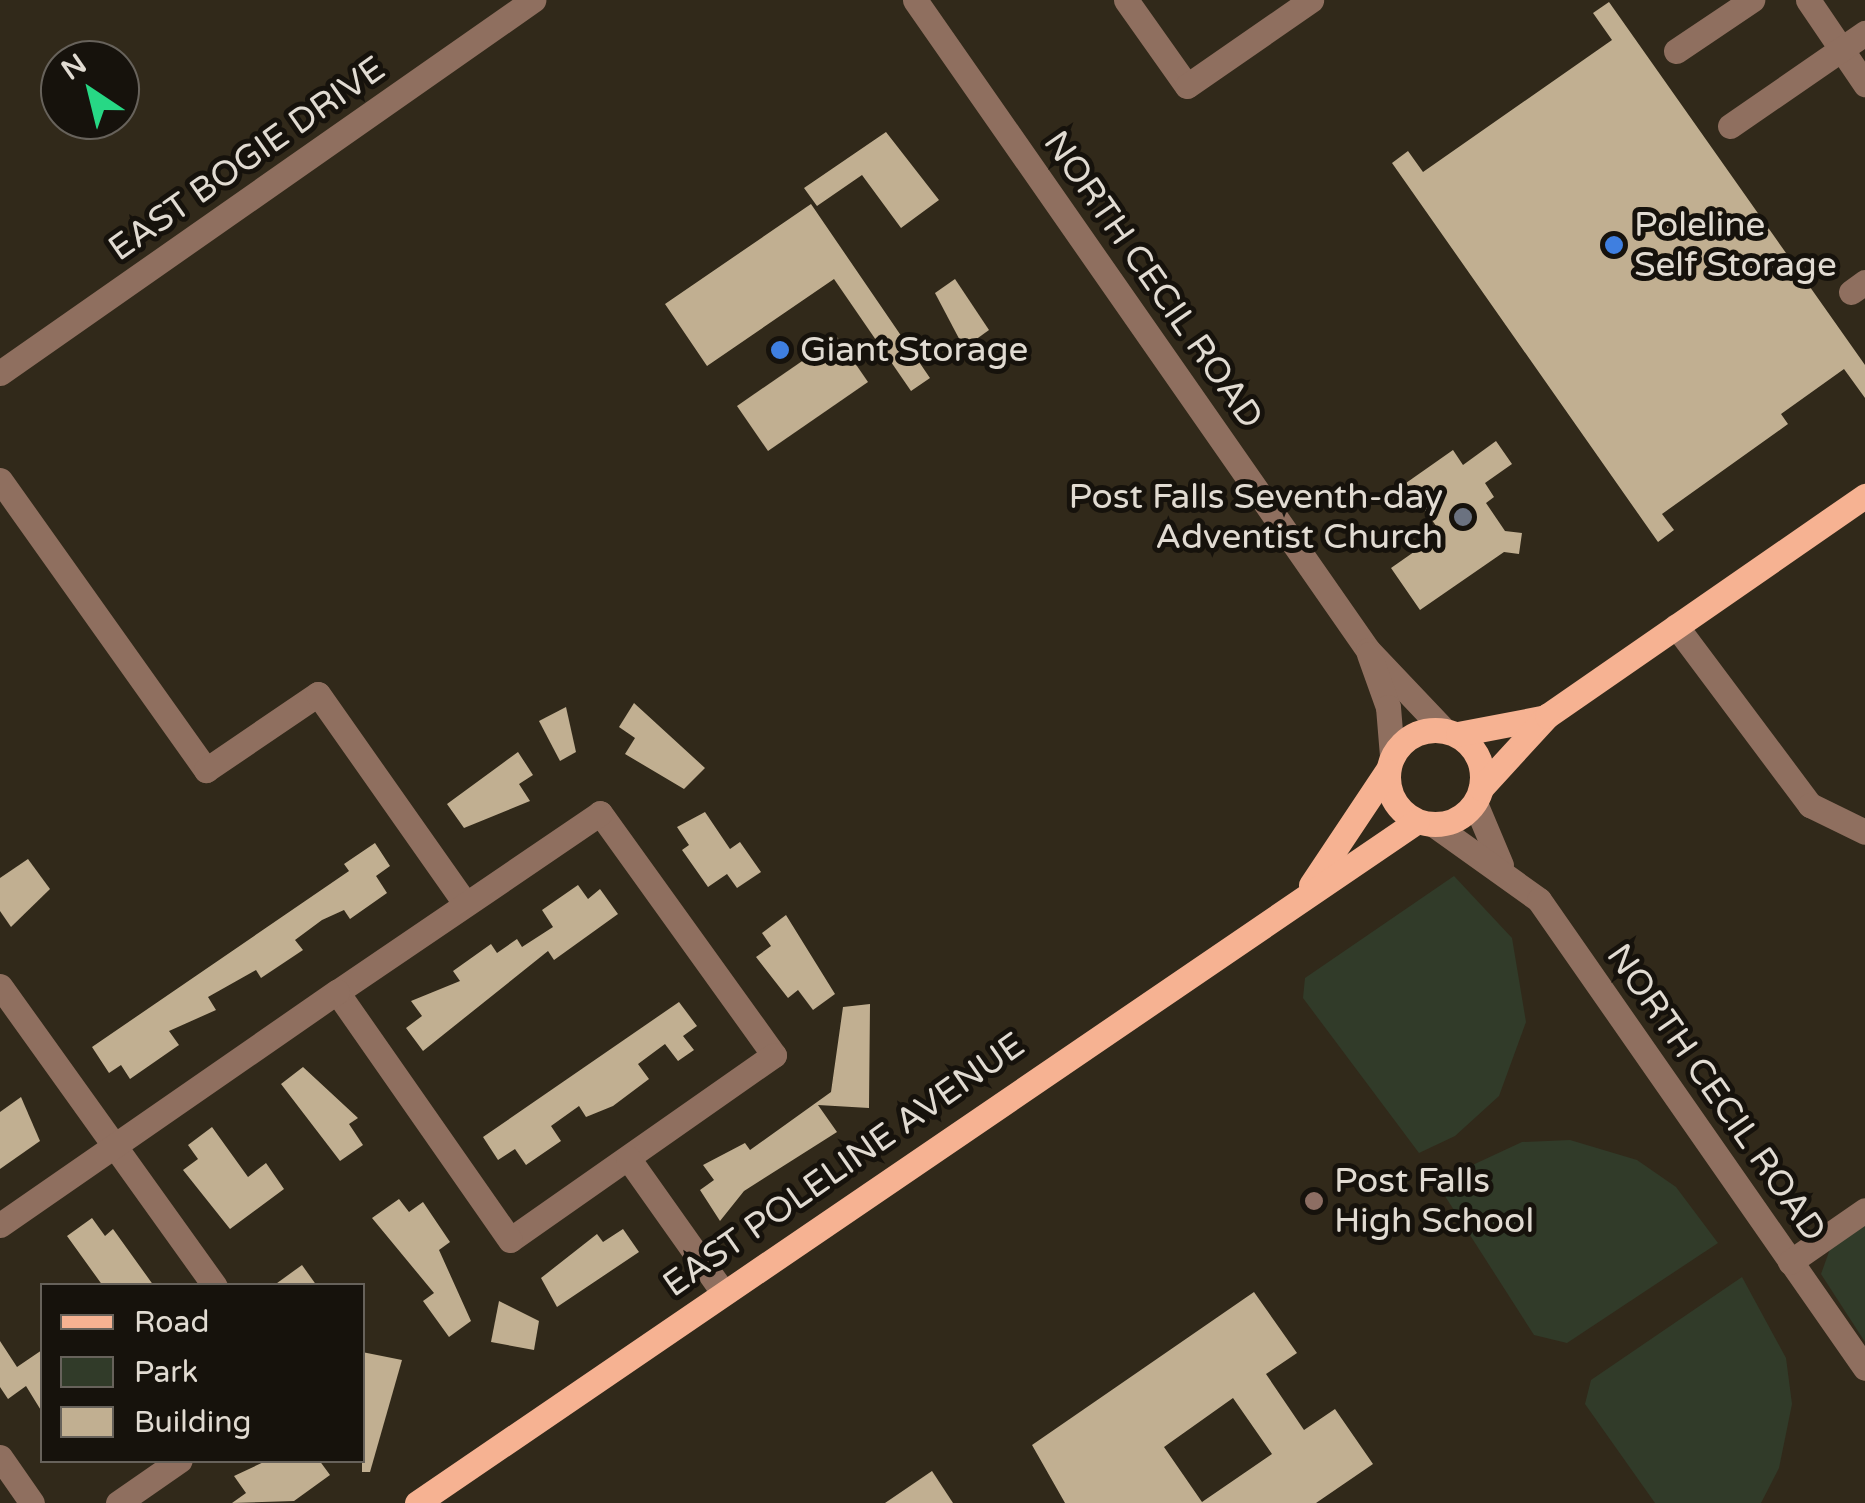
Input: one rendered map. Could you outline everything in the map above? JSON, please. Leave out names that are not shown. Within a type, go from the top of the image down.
[{"type":"main road","points":[[1547,716],[1413,734],[1390,763],[1393,800],[1425,823],[1478,796],[1547,716],[1865,496]]},
{"type":"main road","points":[[1450,732],[1478,756],[1478,796]]},
{"type":"main road","name":"EAST POLELINE AVENUE","points":[[1311,886],[1390,763]]},
{"type":"main road","name":"EAST POLELINE AVENUE","points":[[417,1503],[1311,886],[1425,823]]},
{"type":"street","name":"EAST BOGIE DRIVE","points":[[0,374],[533,0]]},
{"type":"street","name":"NORTH CECIL ROAD","points":[[915,0],[1368,650],[1450,732]]},
{"type":"street","points":[[1126,0],[1188,86],[1311,0]]},
{"type":"street","points":[[1676,51],[1752,0]]},
{"type":"street","points":[[1808,0],[1865,84]]},
{"type":"street","points":[[1730,126],[1865,33]]},
{"type":"street","points":[[0,480],[206,770],[318,694],[464,902]]},
{"type":"street","points":[[1676,626],[1810,805],[1865,832]]},
{"type":"street","name":"NORTH CECIL ROAD","points":[[1368,650],[1388,707],[1390,763]]},
{"type":"street","name":"NORTH CECIL ROAD","points":[[1478,796],[1501,865]]},
{"type":"street","points":[[0,1225],[464,902],[600,813],[774,1055],[510,1240],[337,992]]},
{"type":"street","name":"NORTH CECIL ROAD","points":[[1425,823],[1501,865],[1552,918],[1865,1368]]},
{"type":"street","points":[[0,986],[213,1283]]},
{"type":"street","points":[[628,1158],[722,1290]]},
{"type":"street","points":[[1790,1262],[1865,1210]]},
{"type":"street","points":[[0,1458],[32,1503]]},
{"type":"street","points":[[118,1503],[176,1463]]},
{"type":"green space","points":[[1454,876],[1512,938],[1526,1022],[1499,1096],[1455,1136],[1419,1153],[1303,998],[1305,978]]},
{"type":"green space","points":[[1570,1140],[1637,1160],[1676,1187],[1718,1243],[1567,1343],[1534,1335],[1436,1182],[1522,1142]]},
{"type":"green space","points":[[1865,1225],[1865,1342],[1821,1274],[1830,1249]]},
{"type":"green space","points":[[1742,1277],[1786,1358],[1792,1404],[1779,1468],[1761,1503],[1655,1503],[1585,1404],[1591,1380]]},
{"type":"building","name":"Poleline Self Storage","points":[[1609,2],[1865,365],[1865,398],[1844,369],[1781,414],[1788,424],[1662,514],[1674,530],[1658,542],[1392,163],[1408,151],[1423,172],[1612,40],[1593,13]]},
{"type":"building","points":[[886,132],[939,200],[901,228],[862,175],[817,206],[804,188]]},
{"type":"building","points":[[811,204],[930,378],[911,391],[834,279],[707,366],[665,304]]},
{"type":"building","points":[[955,279],[989,330],[964,348],[935,293]]},
{"type":"building","points":[[837,337],[868,382],[768,451],[737,406]]},
{"type":"building","name":"Post Falls Seventh-day Adventist Church","points":[[1496,441],[1512,464],[1485,483],[1494,497],[1486,503],[1505,531],[1522,533],[1519,554],[1504,552],[1420,610],[1391,568],[1441,533],[1406,483],[1453,450],[1463,465]]},
{"type":"building","points":[[634,703],[705,768],[684,789],[625,754],[635,738],[619,727]]},
{"type":"building","points":[[566,707],[576,752],[560,761],[539,721]]},
{"type":"building","points":[[518,752],[533,775],[519,784],[530,801],[464,828],[447,804]]},
{"type":"building","points":[[705,812],[730,849],[740,842],[761,872],[737,888],[727,874],[708,887],[682,850],[689,845],[677,827]]},
{"type":"building","points":[[375,843],[390,866],[376,876],[387,893],[350,919],[344,910],[322,920],[295,940],[303,950],[261,978],[256,970],[208,997],[216,1010],[169,1031],[179,1045],[130,1079],[121,1065],[109,1073],[92,1047],[349,871],[344,864]]},
{"type":"building","points":[[28,859],[50,889],[11,927],[0,911],[0,878]]},
{"type":"building","points":[[578,885],[588,899],[600,889],[618,914],[554,960],[548,951],[423,1051],[406,1028],[422,1016],[411,1001],[460,981],[453,971],[491,944],[497,953],[517,939],[522,947],[553,927],[542,910]]},
{"type":"building","points":[[786,915],[835,994],[813,1010],[798,990],[788,998],[756,957],[771,946],[762,933]]},
{"type":"building","points":[[679,1002],[697,1026],[683,1036],[694,1050],[678,1061],[665,1044],[638,1064],[649,1079],[613,1106],[586,1117],[579,1106],[551,1126],[561,1141],[526,1165],[515,1149],[498,1160],[483,1137]]},
{"type":"building","points":[[870,1004],[869,1108],[818,1105],[837,1132],[744,1191],[720,1221],[700,1190],[714,1180],[703,1165],[745,1143],[750,1150],[831,1092],[843,1007]]},
{"type":"building","points":[[303,1067],[358,1118],[349,1124],[363,1145],[340,1161],[281,1084]]},
{"type":"building","points":[[21,1097],[40,1141],[0,1169],[0,1112]]},
{"type":"building","points":[[212,1127],[248,1177],[266,1163],[284,1189],[230,1229],[183,1170],[198,1159],[188,1145]]},
{"type":"building","points":[[399,1199],[409,1212],[423,1202],[450,1242],[439,1250],[471,1321],[449,1337],[423,1301],[434,1293],[372,1218]]},
{"type":"building","points":[[92,1218],[105,1236],[113,1229],[152,1283],[101,1283],[67,1236]]},
{"type":"building","points":[[623,1229],[639,1252],[557,1307],[541,1278],[597,1234],[603,1242]]},
{"type":"building","points":[[302,1265],[315,1283],[277,1283]]},
{"type":"building","points":[[1254,1292],[1297,1353],[1266,1374],[1304,1430],[1335,1409],[1373,1464],[1316,1503],[1065,1503],[1032,1445]],"holes":[[[1233,1398],[1272,1454],[1202,1502],[1164,1447]]]},
{"type":"building","points":[[499,1301],[539,1321],[534,1350],[491,1342]]},
{"type":"building","points":[[0,1341],[17,1367],[40,1351],[40,1409],[26,1386],[8,1399],[0,1387]]},
{"type":"building","points":[[365,1353],[402,1360],[370,1472],[362,1472]]},
{"type":"building","points":[[262,1463],[321,1463],[330,1475],[294,1501],[232,1503],[246,1493],[234,1476]]},
{"type":"building","points":[[932,1471],[953,1503],[885,1503]]},
{"type":"place","name":"Poleline Self Storage","points":[[1614,245]]},
{"type":"place","name":"Giant Storage","points":[[780,350]]},
{"type":"place","name":"Post Falls Seventh-day Adventist Church","points":[[1463,517]]},
{"type":"place","name":"Post Falls High School","points":[[1314,1201]]}]
